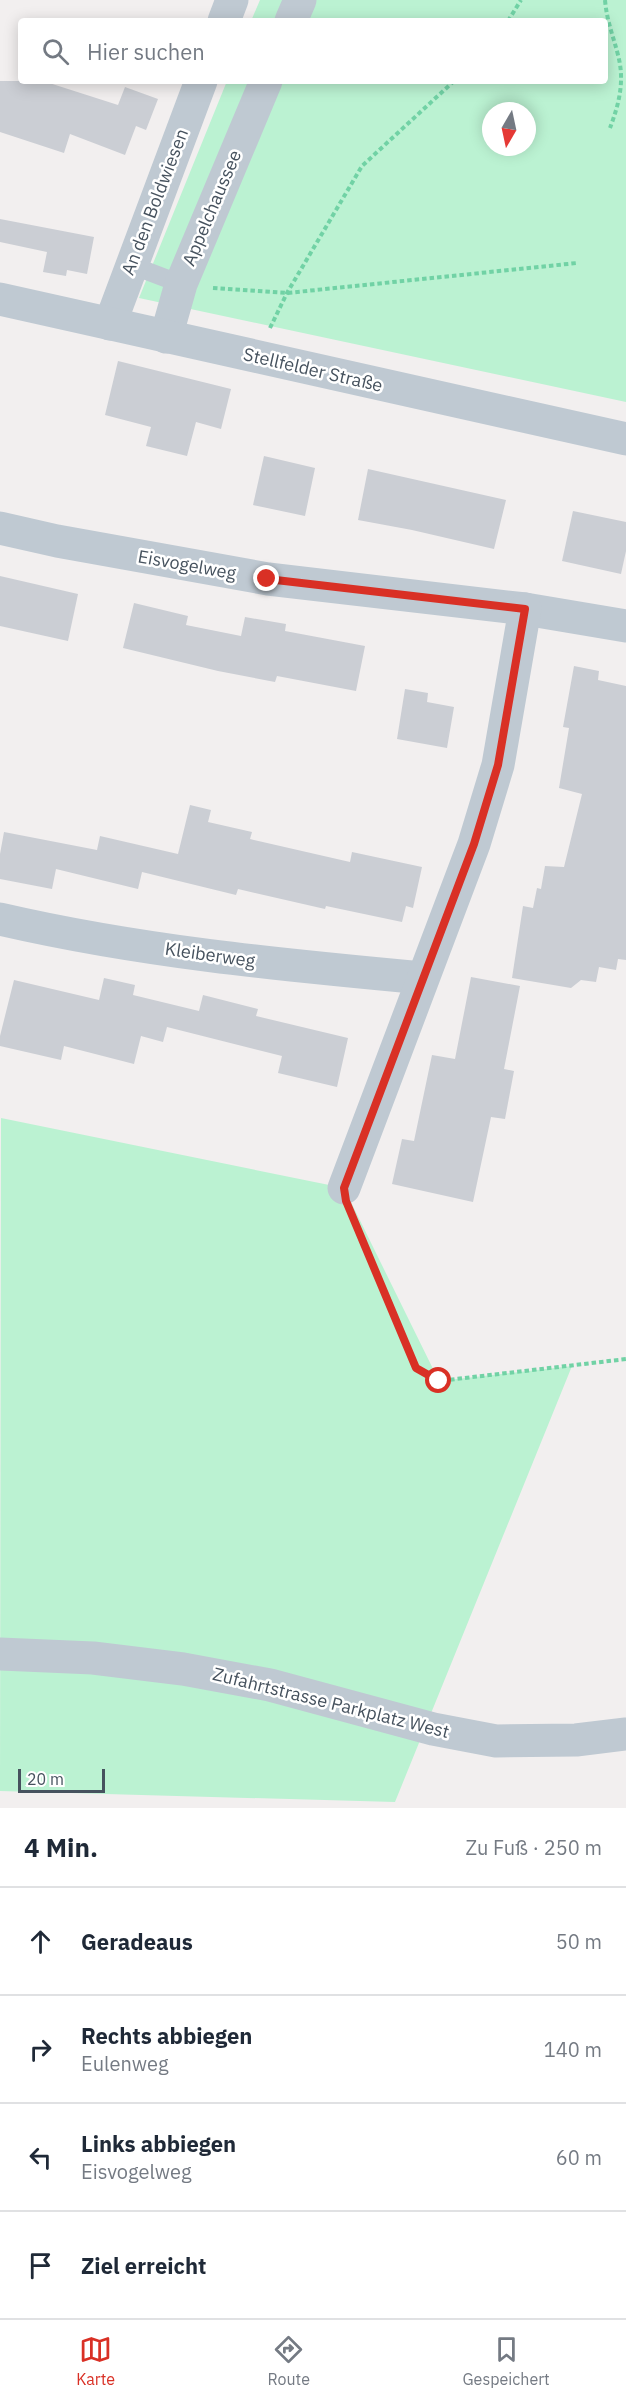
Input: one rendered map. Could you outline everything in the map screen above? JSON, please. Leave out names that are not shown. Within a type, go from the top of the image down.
[{"type":"street","points":[[225,18],[232,0]]},
{"type":"street","points":[[292,18],[300,0]]},
{"type":"street","name":"An den Boldwiesen","points":[[110,324],[200,84]]},
{"type":"street","name":"Appelchaussee","points":[[166,337],[181,284],[265,84]]},
{"type":"street","name":"Stellfelder Straße","points":[[0,299],[255,358],[626,439]]},
{"type":"street","name":"Eisvogelweg","points":[[0,528],[57,542],[267,579],[525,609],[626,626]]},
{"type":"street","points":[[344,1188],[474,844],[498,765],[525,609]]},
{"type":"street","name":"Kleiberweg","points":[[0,919],[143,945],[276,964],[422,978]]},
{"type":"street","name":"Zufahrtstrasse Parkplatz West","points":[[0,1654],[93,1658],[183,1669],[270,1685],[433,1730],[496,1741],[576,1740],[626,1734]]},
{"type":"lane","points":[[131,265],[181,284]]},
{"type":"path","points":[[510,18],[521,0]]},
{"type":"path","points":[[606,0],[610,33],[622,75],[620,99],[610,128]]},
{"type":"path","points":[[255,358],[287,293],[362,166],[451,84]]},
{"type":"path","points":[[181,284],[235,291],[287,293],[577,263]]},
{"type":"path","points":[[344,1188],[346,1201],[416,1368],[439,1381],[626,1359]]},
{"type":"green space","points":[[260,0],[626,0],[626,402],[139,298],[226,84],[608,84],[608,18],[252,18]]},
{"type":"green space","points":[[1,1118],[344,1188],[439,1381],[572,1366],[395,1802],[0,1791]]},
{"type":"building","points":[[0,81],[18,81],[18,84],[52,84],[118,105],[125,87],[158,99],[146,130],[136,126],[125,155],[70,134],[64,153],[0,132]]},
{"type":"building","points":[[0,219],[94,237],[87,274],[67,270],[66,276],[43,272],[47,252],[0,242]]},
{"type":"building","points":[[118,361],[231,389],[221,429],[196,422],[187,456],[146,446],[151,427],[105,415]]},
{"type":"building","points":[[264,456],[315,468],[305,516],[253,505]]},
{"type":"building","points":[[368,469],[506,500],[494,549],[358,520]]},
{"type":"building","points":[[573,511],[626,522],[626,551],[621,574],[562,561]]},
{"type":"building","points":[[0,576],[78,594],[68,641],[0,626]]},
{"type":"building","points":[[134,603],[188,616],[186,625],[241,636],[245,617],[286,624],[285,631],[365,646],[356,691],[277,676],[275,682],[123,648]]},
{"type":"building","points":[[574,666],[599,671],[598,680],[626,686],[626,960],[618,959],[616,970],[599,967],[596,982],[581,980],[571,988],[512,978],[523,906],[533,908],[537,888],[541,889],[545,866],[564,867],[582,794],[559,788],[569,728],[563,727]]},
{"type":"building","points":[[405,689],[428,693],[427,702],[454,707],[447,748],[397,739]]},
{"type":"building","points":[[190,805],[211,810],[208,822],[252,832],[250,839],[350,862],[352,852],[422,867],[413,908],[406,906],[402,922],[326,906],[325,909],[238,889],[236,895],[142,872],[138,889],[56,869],[52,889],[0,879],[0,854],[4,832],[97,850],[100,836],[178,854]]},
{"type":"building","points":[[471,977],[520,986],[504,1069],[514,1071],[505,1119],[491,1117],[473,1202],[392,1184],[402,1139],[414,1141],[432,1055],[455,1059]]},
{"type":"building","points":[[104,978],[135,985],[133,995],[199,1011],[203,995],[258,1009],[256,1016],[348,1038],[337,1087],[278,1073],[282,1056],[167,1027],[163,1042],[141,1036],[134,1064],[64,1046],[61,1060],[0,1046],[0,1036],[14,980],[99,1000]]},
{"type":"route","points":[[267,579],[525,609],[498,765],[474,844],[344,1188],[346,1201],[416,1368],[439,1381]]}]
